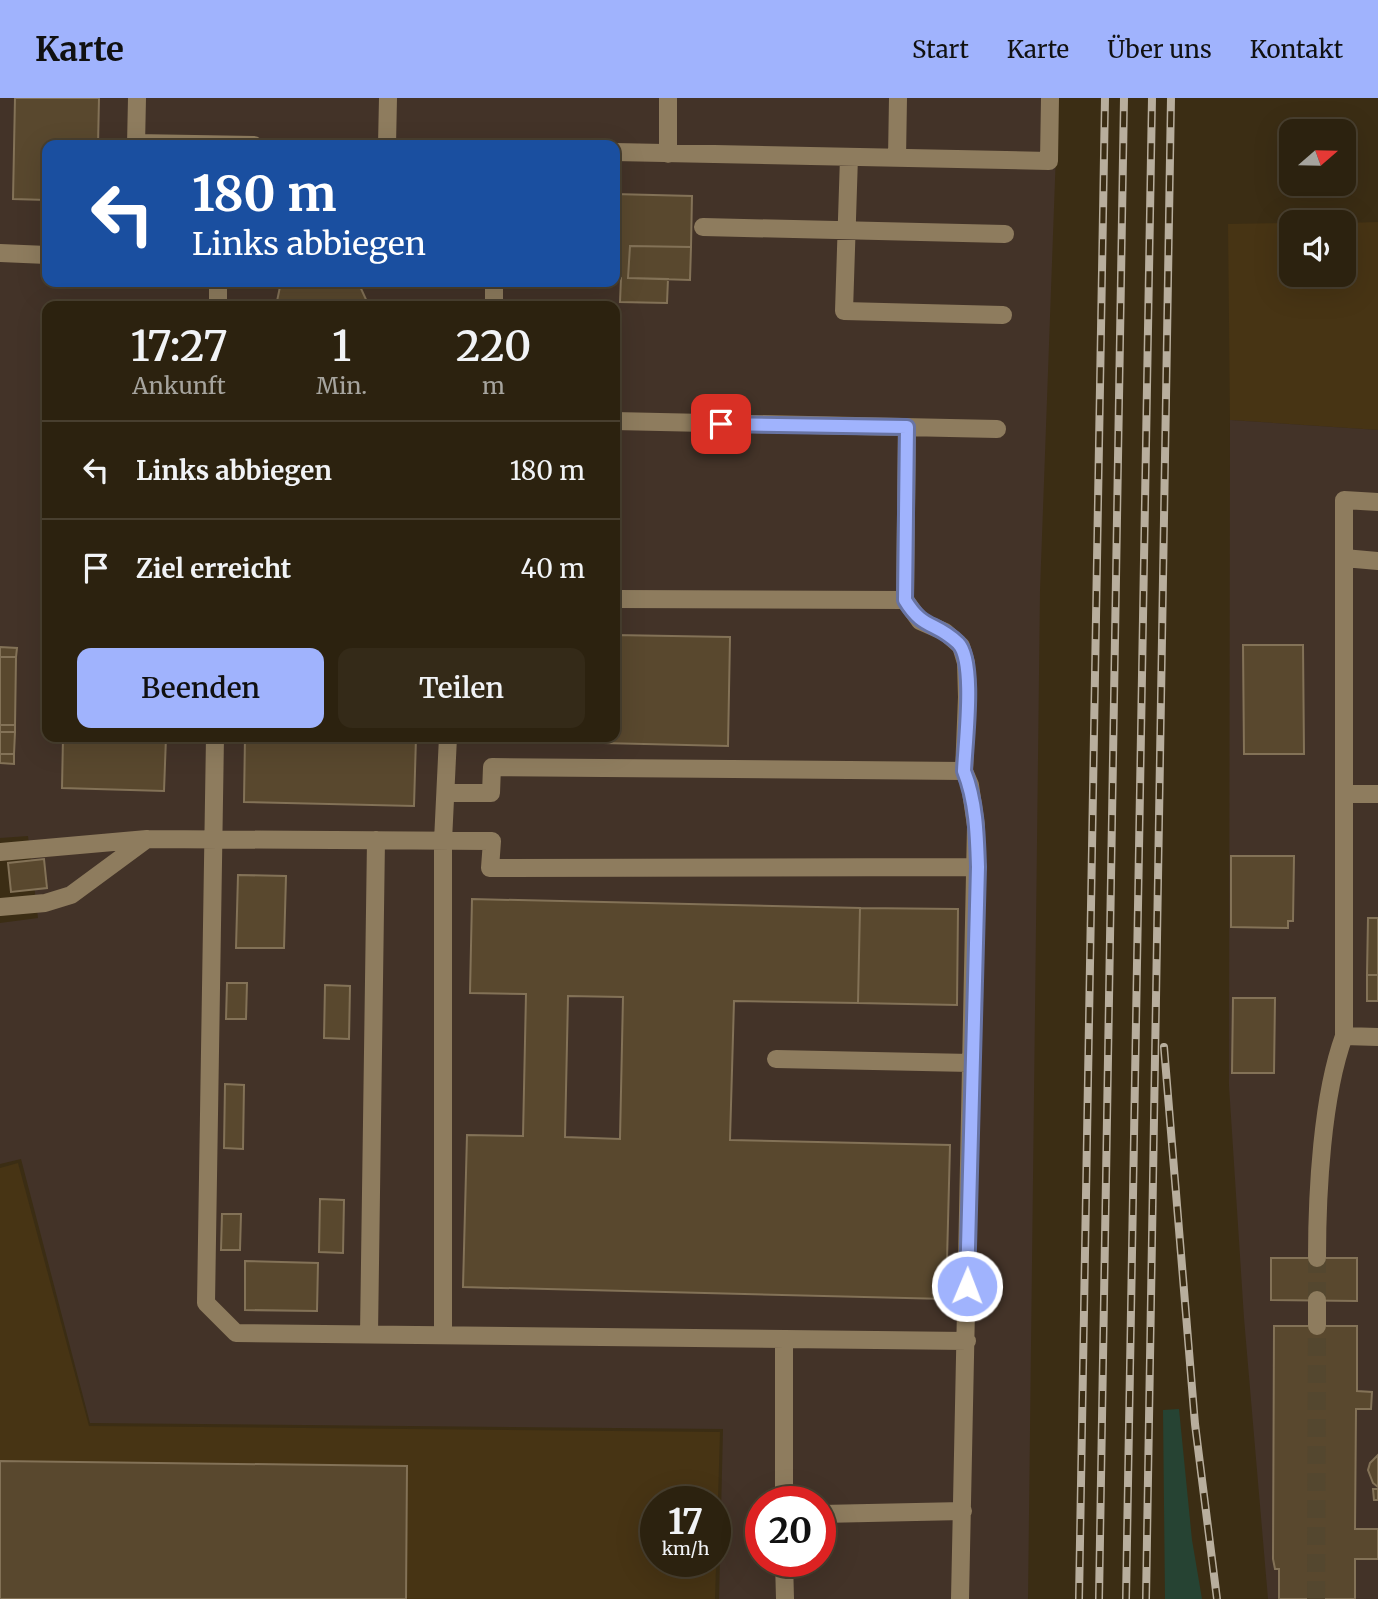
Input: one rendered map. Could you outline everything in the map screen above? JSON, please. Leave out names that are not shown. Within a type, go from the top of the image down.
[{"type":"lane","points":[[136,140],[137,98]]},
{"type":"lane","points":[[387,140],[388,98]]},
{"type":"lane","points":[[667,154],[668,98]]},
{"type":"lane","points":[[897,158],[898,98]]},
{"type":"lane","points":[[620,152],[1049,161],[1050,98]]},
{"type":"lane","points":[[849,157],[844,311],[1003,315]]},
{"type":"lane","points":[[703,227],[1004,234]]},
{"type":"lane","points":[[0,253],[42,255]]},
{"type":"lane","points":[[620,421],[997,429]]},
{"type":"lane","points":[[907,427],[905,600],[920,621],[945,632],[961,646],[966,663],[964,771],[970,785],[976,826],[978,867],[971,1063],[960,1599]]},
{"type":"lane","points":[[1317,1258],[1317,1212],[1334,1064],[1344,1035],[1344,500],[1378,502]]},
{"type":"lane","points":[[1344,558],[1378,561]]},
{"type":"lane","points":[[620,599],[905,600]]},
{"type":"lane","points":[[215,742],[206,1303],[236,1333],[967,1341]]},
{"type":"lane","points":[[443,1335],[443,841],[448,742]]},
{"type":"lane","points":[[446,793],[491,793],[492,767],[964,771]]},
{"type":"lane","points":[[1344,794],[1378,794]]},
{"type":"lane","points":[[0,852],[147,839],[492,841],[490,868],[978,867]]},
{"type":"lane","points":[[0,907],[45,903],[71,895],[147,839]]},
{"type":"lane","points":[[369,1334],[376,840]]},
{"type":"lane","points":[[1344,1035],[1378,1037]]},
{"type":"lane","points":[[776,1059],[971,1063]]},
{"type":"lane","points":[[1317,1300],[1317,1326]]},
{"type":"lane","points":[[784,1339],[784,1486]]},
{"type":"lane","points":[[836,1514],[963,1511]]},
{"type":"lane","points":[[784,1577],[785,1599]]},
{"type":"shaded area","points":[[0,98],[1058,98],[1040,591],[1028,1599],[719,1599],[720,1577],[731,1577],[731,1486],[722,1486],[723,1429],[90,1423],[21,1159],[0,1164],[0,923],[38,918],[28,836],[0,838]]},
{"type":"shaded area","points":[[1378,222],[1378,430],[1230,420],[1228,224],[1279,223],[1279,287],[1356,287],[1356,223]]},
{"type":"shaded area","points":[[1230,420],[1378,430],[1378,1599],[1268,1599],[1244,1318],[1229,1086]]},
{"type":"shaded area","points":[[18,1163],[89,1426],[720,1432],[718,1486],[640,1486],[640,1577],[716,1577],[715,1599],[0,1599],[0,1168]]},
{"type":"green space","points":[[1179,1409],[1192,1540],[1202,1599],[1165,1599],[1163,1410]]},
{"type":"building","points":[[15,98],[99,98],[98,140],[42,140],[42,200],[13,199]]},
{"type":"building","points":[[620,194],[692,196],[691,247],[630,246],[628,278],[668,279],[667,303],[620,302]]},
{"type":"building","points":[[630,246],[691,247],[690,280],[628,278]]},
{"type":"building","points":[[280,287],[360,287],[367,301],[277,301]]},
{"type":"building","points":[[620,635],[730,637],[728,746],[558,742],[620,742]]},
{"type":"building","points":[[1243,645],[1303,645],[1304,754],[1244,754]]},
{"type":"building","points":[[0,647],[17,648],[16,657],[0,657]]},
{"type":"building","points":[[0,657],[16,657],[15,725],[0,725]]},
{"type":"building","points":[[0,725],[15,725],[15,732],[0,732]]},
{"type":"building","points":[[0,732],[15,732],[14,754],[0,754]]},
{"type":"building","points":[[63,742],[166,742],[164,791],[62,788]]},
{"type":"building","points":[[245,742],[416,742],[414,806],[244,802]]},
{"type":"building","points":[[0,754],[14,754],[14,764],[0,763]]},
{"type":"building","points":[[1231,856],[1294,856],[1293,921],[1288,921],[1288,928],[1231,927]]},
{"type":"building","points":[[44,859],[47,888],[11,892],[8,863]]},
{"type":"building","points":[[238,875],[286,876],[284,948],[236,948]]},
{"type":"building","points":[[472,899],[860,908],[858,1003],[734,1001],[730,1140],[950,1145],[946,1299],[463,1287],[467,1135],[523,1136],[526,994],[470,993]],"holes":[[[568,996],[623,997],[620,1139],[565,1137]]]},
{"type":"building","points":[[860,908],[958,909],[957,1005],[858,1003]]},
{"type":"building","points":[[1368,918],[1378,918],[1378,975],[1367,975]]},
{"type":"building","points":[[1367,975],[1378,975],[1378,1001],[1367,1001]]},
{"type":"building","points":[[227,983],[247,983],[246,1019],[226,1019]]},
{"type":"building","points":[[325,985],[350,986],[349,1039],[324,1038]]},
{"type":"building","points":[[1233,998],[1275,998],[1274,1073],[1232,1073]]},
{"type":"building","points":[[225,1084],[244,1085],[243,1149],[224,1148]]},
{"type":"building","points":[[320,1199],[344,1200],[343,1253],[319,1252]]},
{"type":"building","points":[[222,1214],[241,1214],[240,1250],[221,1250]]},
{"type":"building","points":[[1271,1258],[1357,1258],[1357,1301],[1271,1300]]},
{"type":"building","points":[[245,1261],[318,1263],[317,1311],[245,1310]]},
{"type":"building","points":[[1274,1326],[1357,1326],[1357,1391],[1372,1392],[1371,1409],[1356,1409],[1355,1529],[1378,1529],[1378,1559],[1355,1559],[1355,1599],[1279,1599],[1279,1569],[1275,1569],[1273,1559]]},
{"type":"building","points":[[1378,1455],[1378,1487],[1373,1483],[1368,1470],[1370,1463]]},
{"type":"building","points":[[0,1461],[407,1466],[406,1599],[0,1599]]},
{"type":"building","points":[[1373,1489],[1378,1489],[1378,1500],[1374,1500]]},
{"type":"tunnel","points":[[1317,1258],[1317,1300]]},
{"type":"tunnel","points":[[1316,1599],[1317,1326]]},
{"type":"railway","points":[[1079,1599],[1105,98]]},
{"type":"railway","points":[[1099,1599],[1124,98]]},
{"type":"railway","points":[[1126,1599],[1152,98]]},
{"type":"railway","points":[[1146,1599],[1171,98]]},
{"type":"railway","points":[[1164,1047],[1195,1424],[1217,1599]]},
{"type":"route","points":[[721,424],[907,427],[905,600],[920,621],[945,632],[961,646],[966,663],[964,771],[970,785],[976,826],[978,867],[967,1286]]}]
